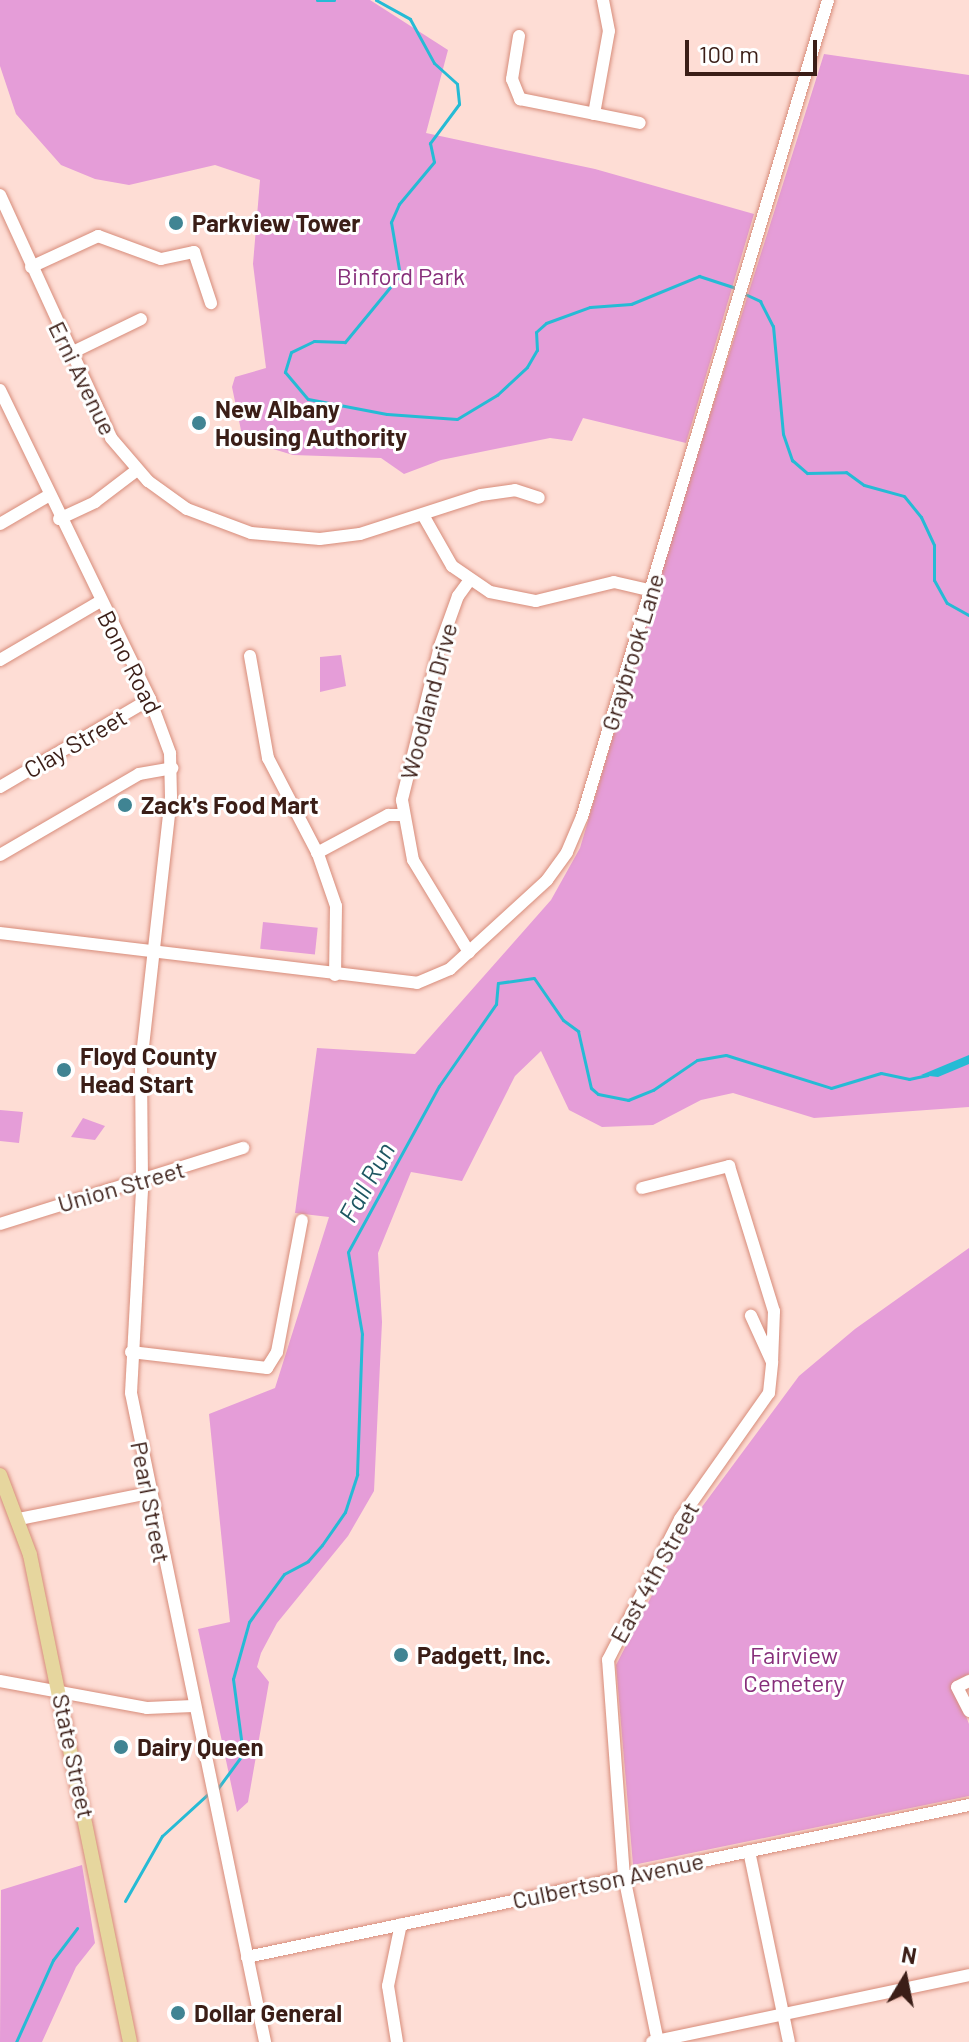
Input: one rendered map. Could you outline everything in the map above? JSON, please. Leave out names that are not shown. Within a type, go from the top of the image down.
[{"type":"main road","name":"State Street","points":[[0,1475],[19,1519],[60,1691],[130,2042]]},
{"type":"street","points":[[594,114],[609,31],[603,0]]},
{"type":"street","name":"Graybrook Lane","points":[[0,933],[417,983],[440,975],[535,893],[567,852],[650,590],[828,0]]},
{"type":"street","points":[[519,36],[512,79],[520,99],[640,123]]},
{"type":"street","name":"Erni Avenue","points":[[0,195],[100,421],[137,470],[187,509],[270,537],[341,538],[507,490],[539,498]]},
{"type":"street","points":[[31,267],[98,236],[161,259],[194,252],[211,303]]},
{"type":"street","points":[[69,354],[141,319]]},
{"type":"street","name":"Bono Road","points":[[1,397],[99,602],[150,699],[172,768],[151,953]]},
{"type":"street","points":[[59,519],[95,502],[137,470]]},
{"type":"street","points":[[0,524],[48,496]]},
{"type":"street","points":[[423,515],[442,554],[469,581],[490,592],[536,601],[614,582],[650,590]]},
{"type":"street","name":"Woodland Drive","points":[[469,581],[458,596],[426,696],[404,783],[403,815],[421,877],[469,952]]},
{"type":"street","points":[[0,660],[99,602]]},
{"type":"street","points":[[250,656],[268,758],[317,853],[336,906],[335,975]]},
{"type":"street","name":"Clay Street","points":[[0,787],[150,699]]},
{"type":"street","points":[[0,855],[139,774],[172,768]]},
{"type":"street","points":[[317,853],[388,815],[403,815]]},
{"type":"street","name":"Pearl Street","points":[[151,953],[140,1070],[141,1176],[131,1393],[149,1493],[265,2042]]},
{"type":"street","name":"Union Street","points":[[0,1224],[141,1176],[243,1148]]},
{"type":"street","name":"East 4th Street","points":[[642,1188],[729,1166],[775,1314],[769,1393],[680,1519],[608,1660],[624,1877],[656,2042]]},
{"type":"street","points":[[131,1352],[267,1368],[277,1352],[302,1220]]},
{"type":"street","points":[[751,1316],[772,1362]]},
{"type":"street","points":[[19,1519],[149,1493]]},
{"type":"street","points":[[0,1681],[163,1709],[193,1706]]},
{"type":"street","points":[[963,1684],[969,1711]]},
{"type":"street","name":"Culbertson Avenue","points":[[247,1957],[969,1805]]},
{"type":"street","points":[[749,1851],[789,2042]]},
{"type":"street","points":[[397,2042],[388,1986],[401,1924]]},
{"type":"street","points":[[656,2042],[969,1975]]},
{"type":"green space","name":"Binford Park","points":[[0,0],[370,0],[448,50],[426,133],[595,169],[754,214],[686,443],[583,418],[572,441],[550,438],[441,460],[404,474],[381,458],[293,455],[243,440],[232,387],[235,377],[266,368],[253,264],[260,180],[215,165],[129,185],[95,179],[61,165],[16,114],[0,66]]},
{"type":"green space","points":[[824,54],[969,75],[969,1107],[814,1118],[733,1093],[701,1100],[653,1125],[602,1127],[569,1110],[541,1051],[515,1076],[462,1181],[411,1172],[378,1253],[382,1322],[374,1491],[348,1536],[277,1623],[261,1653],[257,1667],[269,1682],[248,1802],[237,1812],[198,1629],[230,1622],[209,1414],[275,1388],[329,1217],[295,1213],[317,1048],[415,1054],[551,900],[580,848],[678,516]]},
{"type":"green space","points":[[341,655],[346,686],[320,692],[320,657]]},
{"type":"green space","points":[[263,922],[318,928],[315,955],[260,949]]},
{"type":"green space","points":[[0,1110],[23,1112],[19,1143],[0,1141]]},
{"type":"green space","points":[[83,1118],[105,1126],[95,1140],[71,1137]]},
{"type":"green space","name":"Fairview Cemetery","points":[[969,1248],[969,1674],[953,1682],[969,1724],[969,1796],[633,1865],[616,1665],[687,1527],[799,1376],[855,1329]]},
{"type":"green space","points":[[82,1865],[95,1943],[76,1967],[42,2042],[0,2042],[1,1890]]},
{"type":"water","points":[[969,1055],[969,1064],[938,1077],[921,1075]]},
{"type":"waterway","points":[[317,0],[334,0]]},
{"type":"waterway","points":[[376,0],[410,19],[434,63],[457,84],[459,104],[430,143],[434,162],[399,204],[391,222],[400,275],[345,342],[314,341],[291,352],[285,372],[308,399],[387,414],[457,419],[497,395],[527,367],[537,350],[536,332],[546,323],[590,307],[631,304],[699,276],[735,288]]},
{"type":"waterway","points":[[745,294],[760,301],[773,326],[783,434],[792,460],[807,473],[846,472],[864,485],[904,496],[921,517],[934,545],[934,580],[947,603],[969,615]]},
{"type":"waterway","name":"Fall Run","points":[[218,1788],[243,1754],[233,1679],[249,1622],[284,1574],[308,1561],[322,1545],[345,1512],[357,1474],[362,1334],[348,1252],[439,1086],[496,1004],[498,983],[534,978],[563,1020],[578,1031],[591,1088],[598,1094],[628,1100],[653,1090],[697,1060],[726,1055],[831,1088],[881,1073],[909,1079],[928,1075]]},
{"type":"waterway","name":"Fall Run","points":[[125,1901],[162,1836],[208,1794]]},
{"type":"waterway","name":"Fall Run","points":[[16,2042],[53,1960],[77,1928]]},
{"type":"place","name":"Parkview Tower","points":[[176,223]]},
{"type":"place","name":"New Albany Housing Authority","points":[[199,423]]},
{"type":"place","name":"Zack's Food Mart","points":[[125,805]]},
{"type":"place","name":"Floyd County Head Start","points":[[64,1070]]},
{"type":"place","name":"Padgett, Inc.","points":[[401,1655]]},
{"type":"place","name":"Dairy Queen","points":[[121,1747]]},
{"type":"place","name":"Dollar General","points":[[178,2013]]}]
